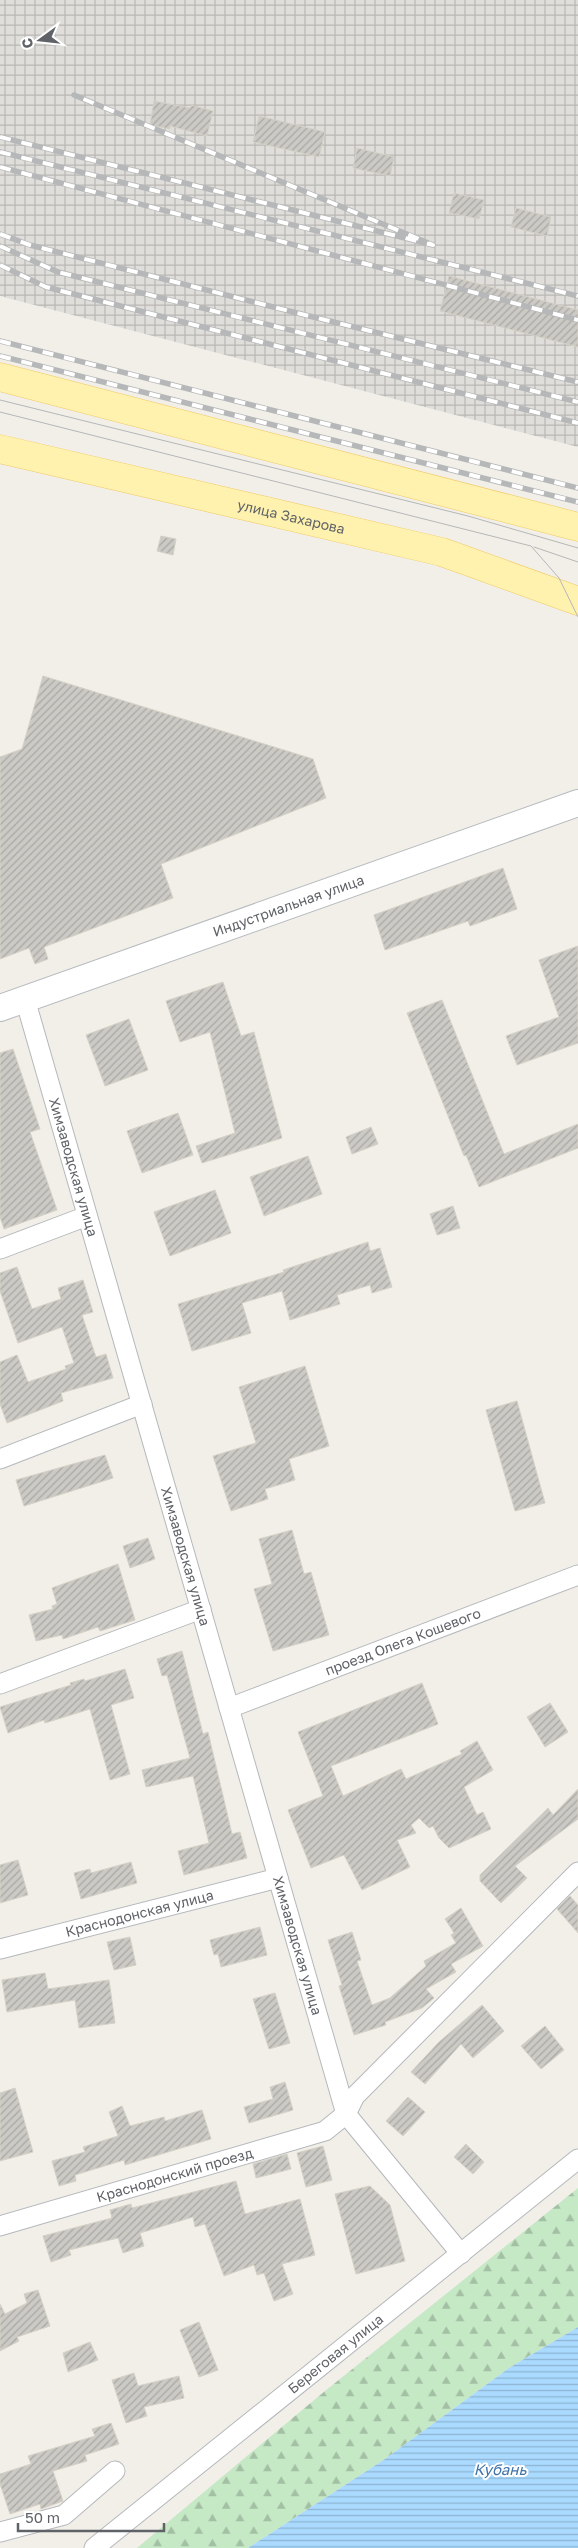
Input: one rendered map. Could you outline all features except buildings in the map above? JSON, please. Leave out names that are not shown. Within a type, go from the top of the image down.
[{"type":"main road","points":[[0,377],[578,527]]},
{"type":"main road","name":"улица Захарова","points":[[0,448],[442,552],[578,600]]},
{"type":"main road","name":"Индустриальная улица","points":[[0,1008],[578,803]]},
{"type":"street","name":"Химзаводская улица","points":[[25,999],[346,2114],[461,2254]]},
{"type":"street","points":[[0,1249],[87,1216]]},
{"type":"street","points":[[0,1459],[142,1404]]},
{"type":"street","name":"проезд Олега Кошевого","points":[[229,1708],[578,1575]]},
{"type":"street","points":[[0,1684],[200,1609]]},
{"type":"street","points":[[346,2114],[356,2096],[578,1872]]},
{"type":"street","name":"Краснодонская улица","points":[[0,1949],[278,1878]]},
{"type":"street","name":"Краснодонский проезд","points":[[0,2226],[325,2131],[346,2114]]},
{"type":"street","name":"Береговая улица","points":[[94,2548],[578,2159]]},
{"type":"street","points":[[0,2532],[64,2515],[115,2471]]},
{"type":"shaded area","points":[[0,0],[578,0],[578,447],[0,296]]},
{"type":"green space","points":[[578,2188],[578,2327],[509,2368],[385,2459],[248,2548],[137,2548],[325,2391]]},
{"type":"water","name":"Кубань","points":[[578,2327],[578,2548],[248,2548],[385,2459],[509,2368]]},
{"type":"tram line","points":[[0,400],[468,516],[578,548]]},
{"type":"tram line","points":[[0,412],[531,546],[559,578],[578,617]]},
{"type":"tram line","points":[[534,547],[578,562]]},
{"type":"railway","points":[[0,137],[433,245],[74,95]]},
{"type":"railway","points":[[0,152],[578,296]]},
{"type":"railway","points":[[0,167],[578,320]]},
{"type":"railway","points":[[0,234],[30,245],[578,382]]},
{"type":"railway","points":[[0,246],[58,272],[578,402]]},
{"type":"railway","points":[[0,265],[46,287],[578,423]]},
{"type":"railway","points":[[0,341],[578,488]]},
{"type":"railway","points":[[0,356],[578,502]]}]
